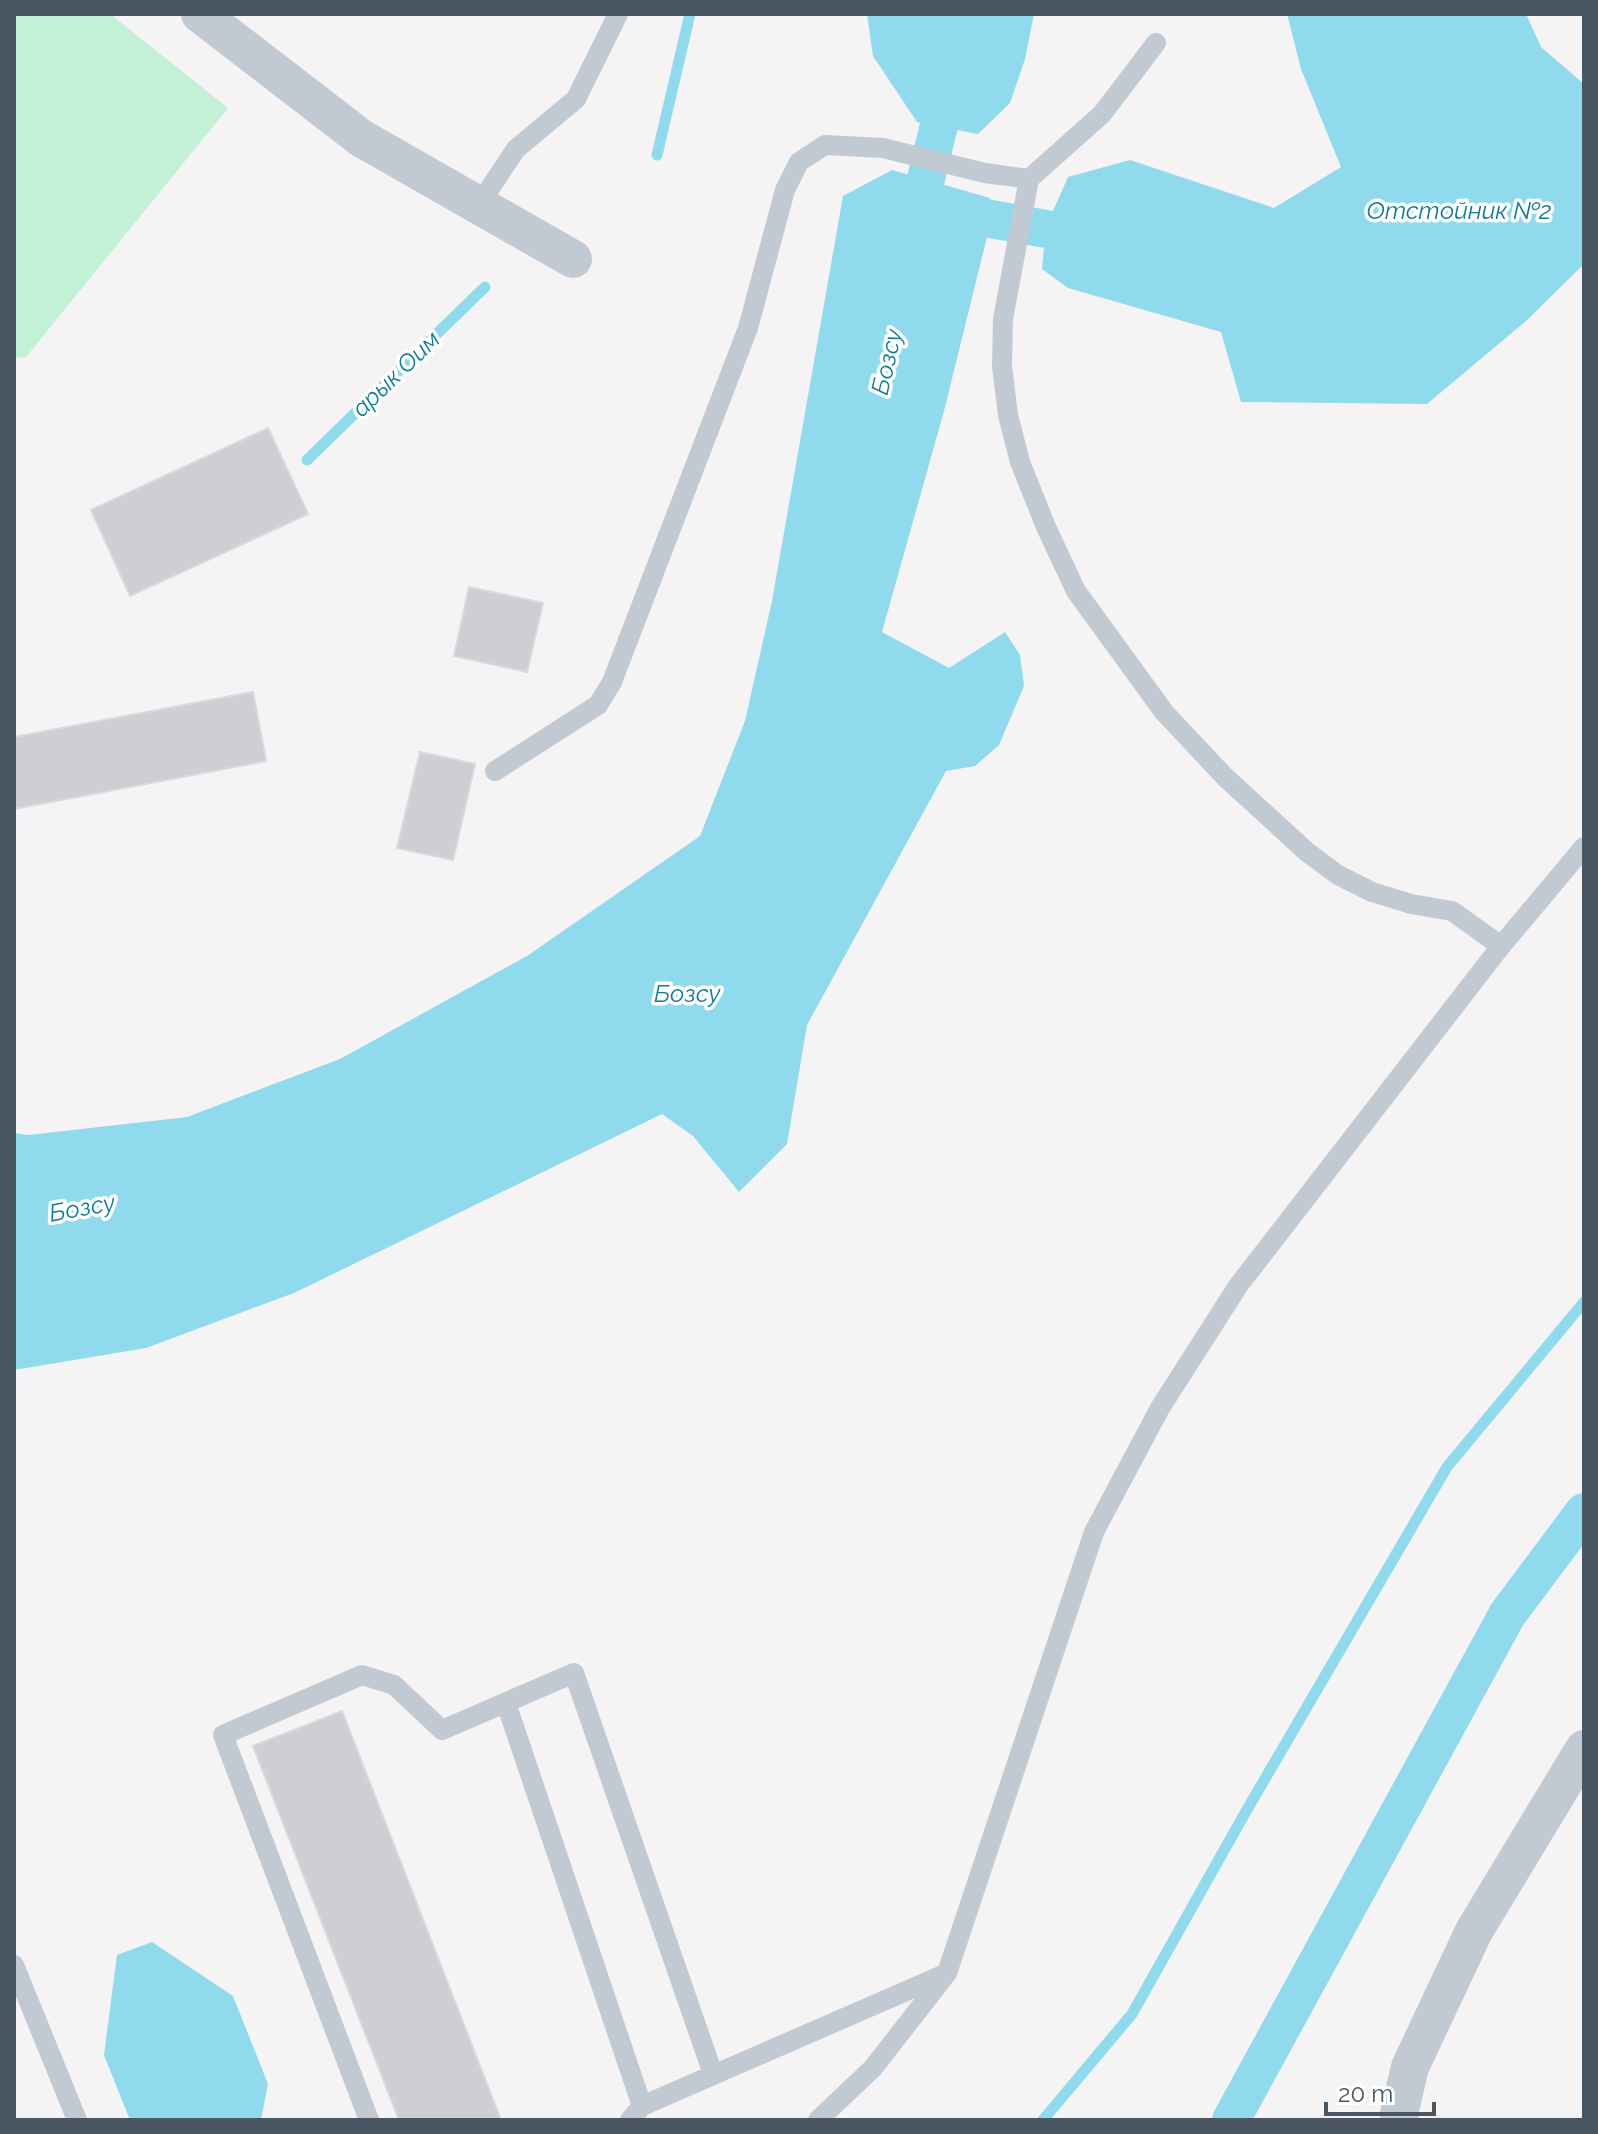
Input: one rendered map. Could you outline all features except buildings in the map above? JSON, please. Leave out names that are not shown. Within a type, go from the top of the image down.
[{"type":"street","points":[[200,14],[361,138],[573,259]]},
{"type":"street","points":[[1400,2120],[1410,2067],[1474,1931],[1584,1749]]},
{"type":"lane","points":[[478,206],[516,149],[576,99],[618,14]]},
{"type":"lane","points":[[1156,43],[1102,114],[1029,179],[1003,319],[1002,366],[1008,415],[1020,462],[1076,591],[1155,700],[1192,744],[1265,816],[1338,875],[1372,892],[1411,904],[1452,911],[1501,946]]},
{"type":"lane","points":[[495,771],[598,705],[612,682],[748,328],[785,190],[799,162],[825,145],[883,148],[985,173],[1029,179]]},
{"type":"lane","points":[[818,2120],[873,2068],[947,1973],[1094,1532],[1160,1408],[1238,1286],[1501,946],[1584,847]]},
{"type":"lane","points":[[369,2120],[223,1735],[362,1675],[394,1685],[442,1730],[574,1673],[713,2074]]},
{"type":"lane","points":[[506,1703],[636,2113],[713,2074],[947,1973]]},
{"type":"lane","points":[[14,1965],[77,2120]]},
{"type":"green space","points":[[14,14],[110,14],[228,108],[26,357],[14,358]]},
{"type":"water","points":[[867,14],[1034,14],[1025,59],[1010,103],[978,134],[917,122],[873,56]]},
{"type":"water","name":"Отстойник №2","points":[[1287,14],[1526,14],[1541,47],[1584,84],[1584,264],[1526,321],[1427,404],[1241,402],[1221,332],[1068,288],[1042,269],[1046,227],[1068,177],[1130,160],[1274,208],[1341,167],[1301,69]]},
{"type":"water","name":"Бозсу","points":[[892,170],[990,198],[987,237],[944,411],[882,632],[949,668],[1005,632],[1020,655],[1024,686],[999,745],[975,766],[946,771],[807,1025],[787,1144],[739,1192],[693,1136],[662,1114],[294,1293],[146,1348],[14,1370],[14,1133],[29,1135],[187,1117],[340,1059],[527,956],[700,836],[745,721],[772,601],[843,196]]},
{"type":"water","points":[[152,1942],[233,1996],[268,2084],[261,2120],[130,2120],[104,2055],[117,1955]]},
{"type":"waterway","name":"арык Оим","points":[[657,155],[690,14]]},
{"type":"waterway","name":"Бозсу","points":[[914,228],[966,14]]},
{"type":"waterway","points":[[941,231],[963,214],[1096,238]]},
{"type":"waterway","name":"арык Оим","points":[[307,460],[485,287]]},
{"type":"waterway","points":[[1043,2120],[1132,2014],[1447,1467],[1584,1302]]},
{"type":"waterway","points":[[1231,2120],[1507,1615],[1584,1512]]}]
